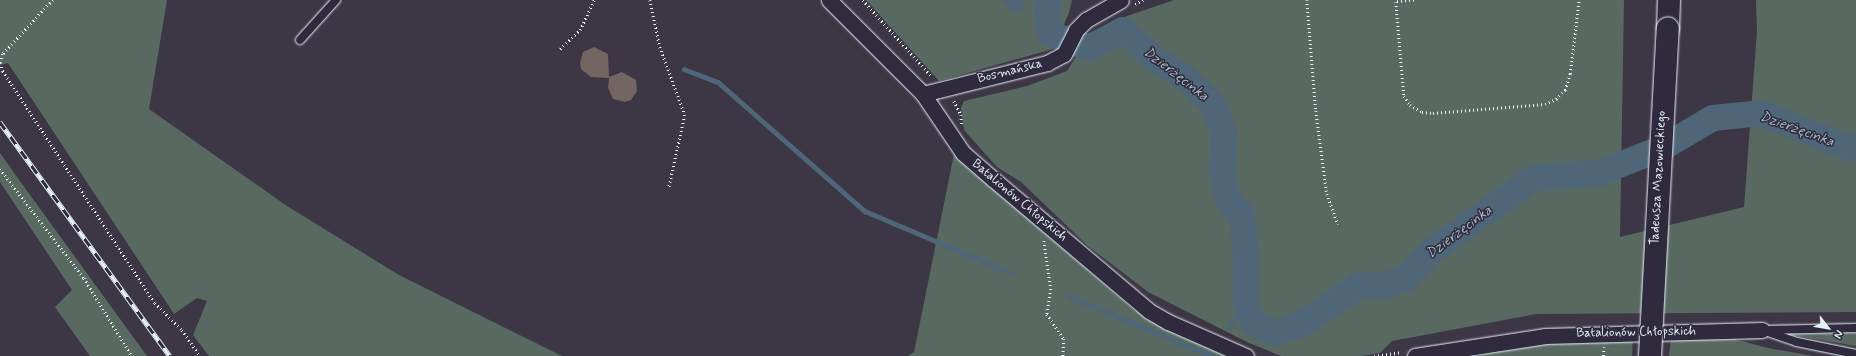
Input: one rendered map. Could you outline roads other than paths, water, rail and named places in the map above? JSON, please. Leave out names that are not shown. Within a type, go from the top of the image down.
[{"type":"main road","name":"Tadeusza Mazowieckiego","points":[[1650,356],[1669,0]]},
{"type":"street","name":"Batalionów Chłopskich","points":[[828,0],[923,94],[963,153],[1045,223],[1158,317],[1246,356]]},
{"type":"street","name":"Bosmańska","points":[[923,94],[1047,63],[1064,54],[1076,30],[1086,20],[1121,0]]},
{"type":"street","name":"Batalionów Chłopskich","points":[[1415,356],[1545,336],[1762,330]]},
{"type":"lane","points":[[300,40],[336,0]]},
{"type":"lane","points":[[1762,330],[1856,328]]},
{"type":"lane","name":"Batalionów Chłopskich","points":[[1762,330],[1797,342],[1856,354]]},
{"type":"water","points":[[1002,0],[1024,0],[1025,2],[1021,12],[1013,12]]},
{"type":"waterway","name":"Dzierżęcinka","points":[[1050,0],[1047,11],[1051,34],[1089,48],[1123,30],[1156,60],[1186,78],[1211,101],[1224,131],[1222,172],[1227,198],[1242,216],[1246,258],[1246,301],[1254,323],[1274,333],[1301,324],[1360,285],[1385,285],[1405,279],[1429,253],[1534,178],[1599,173],[1662,148],[1713,118],[1761,113],[1835,143],[1856,149]]},
{"type":"waterway","points":[[684,69],[718,82],[865,211],[1011,273]]},
{"type":"waterway","points":[[1069,296],[1211,356]]},
{"type":"waterway","points":[[1229,327],[1246,301]]},
{"type":"railway","points":[[0,122],[170,356]]}]
